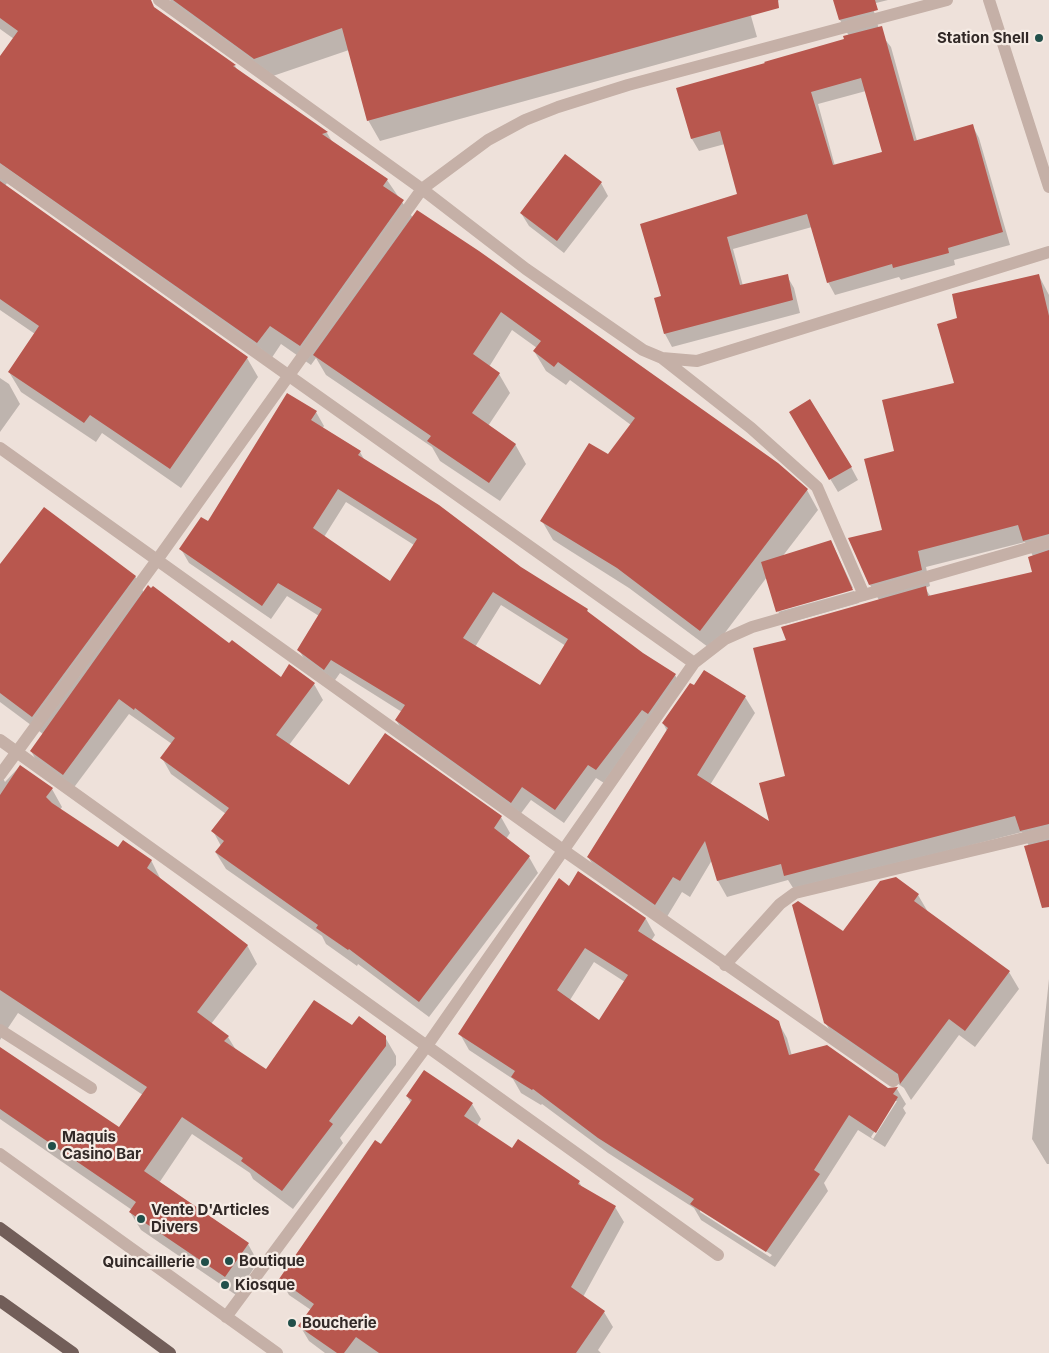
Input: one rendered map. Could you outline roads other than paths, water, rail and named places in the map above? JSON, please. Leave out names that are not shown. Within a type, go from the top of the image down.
[{"type":"main road","points":[[0,1228],[170,1353]]},
{"type":"main road","points":[[0,1301],[73,1353]]},
{"type":"street","points":[[159,0],[422,189],[526,270],[643,350],[662,358],[751,428],[817,487],[864,595]]},
{"type":"street","points":[[0,775],[157,560],[288,374],[422,189],[488,140],[525,120],[558,107],[628,85],[947,0]]},
{"type":"street","points":[[989,0],[1049,187]]},
{"type":"street","points":[[0,171],[694,663]]},
{"type":"street","points":[[662,358],[697,361],[1049,252]]},
{"type":"street","points":[[0,448],[563,850],[893,1081]]},
{"type":"street","points":[[226,1317],[426,1047],[694,663],[726,639],[752,627],[1049,542]]},
{"type":"street","points":[[0,740],[718,1255]]},
{"type":"street","points":[[726,965],[780,904],[795,893],[1049,832]]},
{"type":"street","points":[[0,1030],[91,1088]]},
{"type":"street","points":[[0,1154],[277,1353]]},
{"type":"place","name":"Station Shell","points":[[1039,38]]},
{"type":"place","name":"Maquis Casino Bar","points":[[52,1146]]},
{"type":"place","name":"Vente D'Articles Divers","points":[[141,1219]]},
{"type":"place","name":"Boutique","points":[[229,1261]]},
{"type":"place","name":"Quincaillerie","points":[[205,1262]]},
{"type":"place","name":"Kiosque","points":[[225,1285]]},
{"type":"place","name":"Boucherie","points":[[292,1323]]}]
